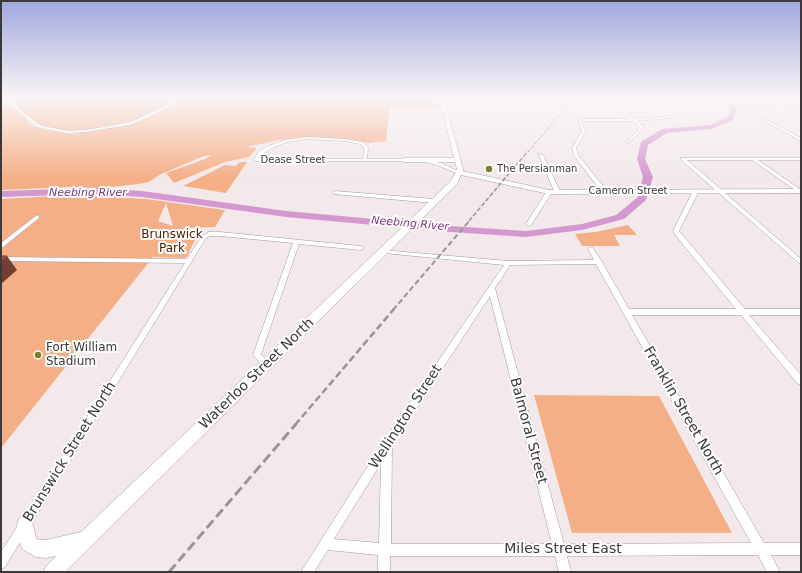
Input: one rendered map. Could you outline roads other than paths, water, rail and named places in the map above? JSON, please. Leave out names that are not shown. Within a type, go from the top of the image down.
[{"type":"main road","points":[[449,126],[460,169],[458,172]]},
{"type":"main road","points":[[403,160],[457,160]]},
{"type":"main road","name":"Cameron Street","points":[[458,172],[553,192],[604,190],[801,191]]},
{"type":"main road","name":"Waterloo Street North","points":[[52,572],[384,251],[454,182],[458,172]]},
{"type":"main road","points":[[25,524],[28,543],[36,548],[62,546],[86,539]]},
{"type":"street","points":[[38,126],[67,132],[86,131],[116,126]]},
{"type":"street","points":[[581,126],[584,131],[574,148],[576,155],[604,190]]},
{"type":"street","points":[[628,142],[641,127],[640,126]]},
{"type":"street","points":[[775,126],[801,140]]},
{"type":"street","name":"Dease Street","points":[[365,160],[366,148],[361,143],[345,140],[307,138],[270,147],[260,153],[256,160],[365,160],[423,160],[439,164],[458,172]]},
{"type":"street","points":[[529,224],[553,192],[541,155]]},
{"type":"street","points":[[801,159],[683,159],[801,262]]},
{"type":"street","points":[[753,159],[801,191]]},
{"type":"street","points":[[696,191],[676,231],[678,235],[801,381]]},
{"type":"street","points":[[335,193],[434,201]]},
{"type":"street","points":[[1,246],[37,217]]},
{"type":"street","name":"Brunswick Street North","points":[[1,563],[190,261],[204,236],[209,234],[296,242]]},
{"type":"street","points":[[267,365],[257,355],[296,242],[361,248]]},
{"type":"street","name":"Franklin Street North","points":[[591,249],[774,572]]},
{"type":"street","points":[[384,251],[508,263],[599,262]]},
{"type":"street","points":[[1,259],[190,261]]},
{"type":"street","name":"Wellington Street","points":[[307,572],[387,445],[508,263]]},
{"type":"street","name":"Balmoral Street","points":[[492,289],[565,572]]},
{"type":"street","points":[[627,312],[801,312]]},
{"type":"street","points":[[384,572],[387,445]]},
{"type":"street","name":"Miles Street East","points":[[325,544],[384,550],[801,549]]},
{"type":"waterway","name":"Neebing River","points":[[1,194],[95,191],[142,194],[286,214],[451,229],[526,234],[582,227],[620,217],[643,198],[648,177],[641,159],[644,144],[665,131],[715,126]]},
{"type":"railway","points":[[528,152],[550,126]]},
{"type":"railway","points":[[469,221],[528,151]]},
{"type":"railway","points":[[393,310],[470,220]]},
{"type":"railway","points":[[295,425],[394,309]]},
{"type":"railway","points":[[169,572],[296,424]]},
{"type":"place","name":"The Persianman","points":[[489,169]]},
{"type":"place","name":"Fort William Stadium","points":[[38,355]]},
{"type":"park label","name":"Brunswick Park","points":[[172,242]]}]
